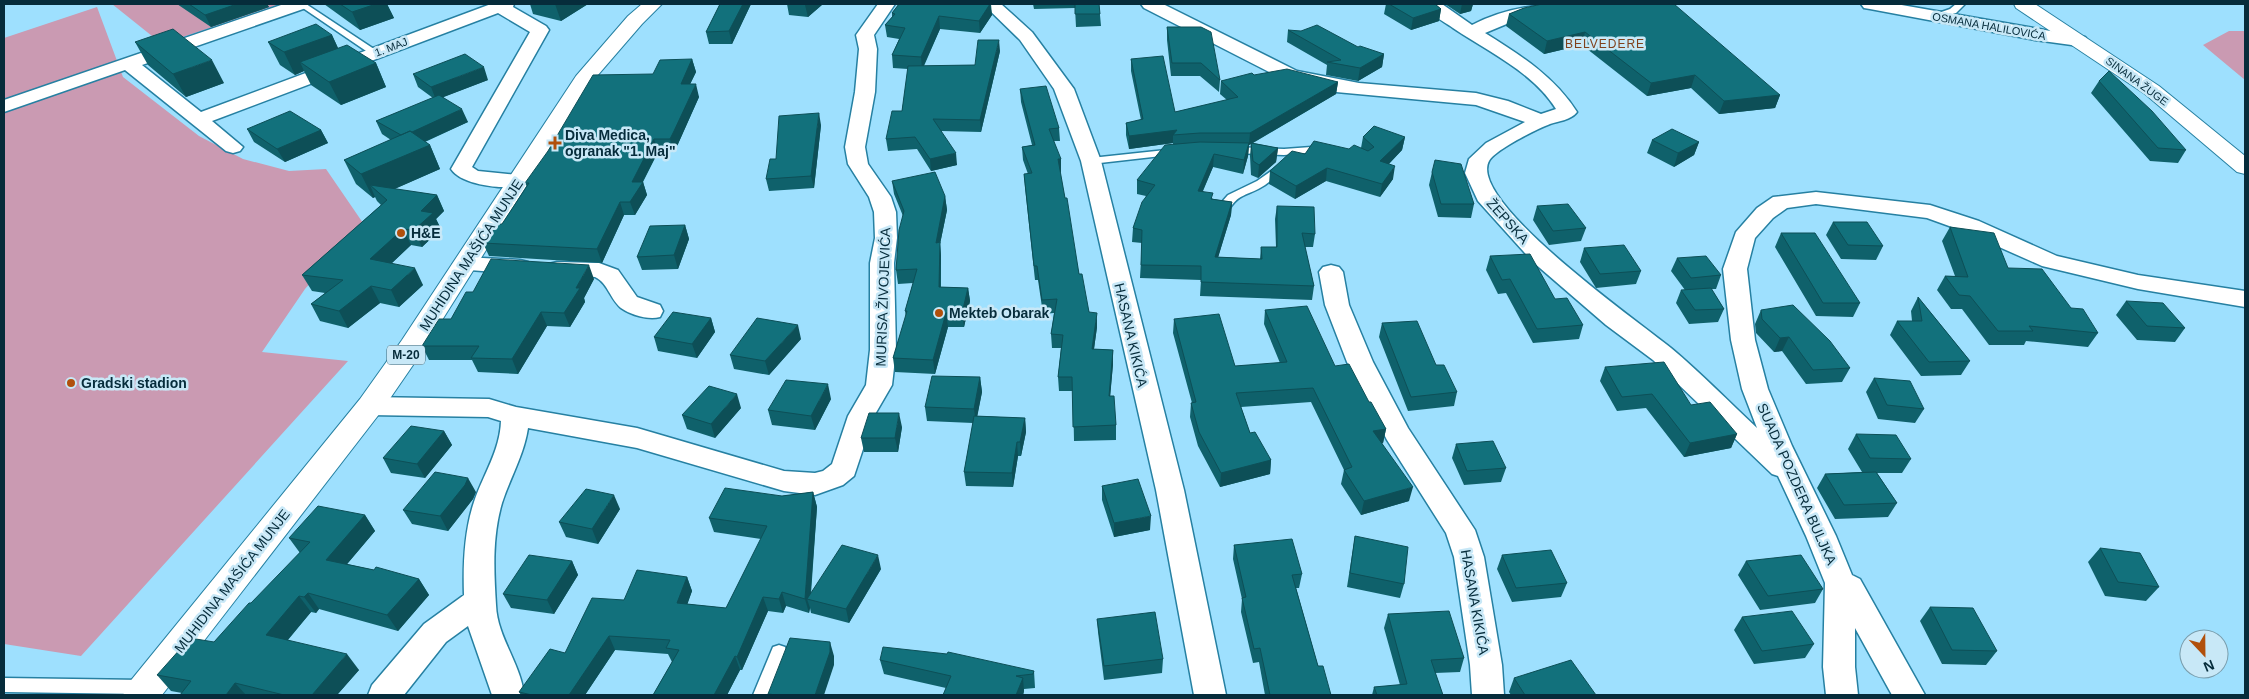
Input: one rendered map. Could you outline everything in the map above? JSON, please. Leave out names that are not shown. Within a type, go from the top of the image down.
[{"type":"main road","name":"MUHIDINA MAŠIĆA MUNJE","points":[[144,691],[370,406],[412,346],[583,80],[635,20],[653,4]]},
{"type":"main road","name":"SINANA ŽUGE","points":[[2023,4],[2152,90],[2245,167]]},
{"type":"street","points":[[4,106],[300,4]]},
{"type":"street","name":"MURISA ŽIVOJEVIĆA","points":[[370,406],[489,408],[515,416],[637,438],[784,480],[814,484],[833,478],[844,468],[860,416],[879,385],[883,350],[882,280],[886,238],[885,212],[880,198],[858,164],[854,147],[865,92],[868,49],[865,35],[886,4]]},
{"type":"street","name":"HASANA KIKIĆA","points":[[991,4],[1026,36],[1064,89],[1091,161],[1149,409],[1170,490],[1210,695]]},
{"type":"street","points":[[1150,4],[1290,75],[1310,82],[1340,87],[1476,99],[1500,104],[1541,121],[1567,112],[1564,106],[1541,81],[1430,4]]},
{"type":"street","points":[[1471,34],[1513,8],[1560,4]]},
{"type":"street","name":"OSMANA HALILOVIĆA","points":[[1870,4],[2079,41]]},
{"type":"street","name":"1. MAJ","points":[[199,119],[502,5],[540,30],[462,169],[473,177],[519,181]]},
{"type":"street","points":[[129,64],[233,146]]},
{"type":"street","name":"ŽEPSKA","points":[[1541,121],[1493,147],[1479,159],[1476,173],[1486,196],[1541,257],[1614,319],[1662,354],[1791,475]]},
{"type":"street","name":"SUADA POZDERA BULJKA","points":[[1842,695],[1839,667],[1840,582],[1821,536],[1791,475],[1755,388],[1743,340],[1735,269],[1744,238],[1765,213],[1781,202],[1816,198],[1930,212],[1971,226],[2050,261],[2138,282],[2245,299]]},
{"type":"street","points":[[465,264],[599,270],[610,275],[629,302],[651,311]]},
{"type":"street","name":"HASANA KIKIĆA","points":[[1331,272],[1338,305],[1360,362],[1397,433],[1460,530],[1469,557],[1486,665],[1488,695]]},
{"type":"street","points":[[508,695],[483,626],[481,534],[485,514],[516,434],[515,416]]},
{"type":"street","points":[[1840,582],[1849,588],[1909,695]]},
{"type":"street","points":[[384,695],[435,633],[481,600]]},
{"type":"lane","points":[[300,4],[375,53]]},
{"type":"lane","points":[[1934,16],[1953,11],[1962,4]]},
{"type":"lane","points":[[1224,150],[1284,152],[1298,149],[1337,150]]},
{"type":"lane","points":[[1223,210],[1225,204],[1232,197],[1251,190],[1272,176],[1298,149]]},
{"type":"lane","points":[[1091,161],[1182,152]]},
{"type":"lane","points":[[760,695],[779,652]]},
{"type":"lane","points":[[4,685],[144,691]]},
{"type":"shaded area","points":[[112,4],[280,4],[162,44]]},
{"type":"shaded area","points":[[97,7],[123,77],[199,136],[243,159],[289,171],[326,169],[363,223],[305,289],[262,352],[348,361],[81,656],[4,644],[4,38]]},
{"type":"shaded area","points":[[2229,31],[2245,31],[2245,80],[2203,45]]},
{"type":"building","points":[[189,4],[237,4],[205,15]]},
{"type":"building","points":[[340,4],[376,4],[352,12]]},
{"type":"building","points":[[720,4],[743,4],[729,31],[706,32]]},
{"type":"building","points":[[899,4],[990,4],[979,21],[939,16],[921,57],[892,55],[905,28],[885,25],[895,14],[892,13]]},
{"type":"building","points":[[1075,4],[1099,4],[1100,14],[1075,14]]},
{"type":"building","points":[[1389,4],[1435,4],[1441,9],[1413,18]]},
{"type":"building","points":[[1542,4],[1674,4],[1780,95],[1724,101],[1695,75],[1651,83],[1585,32],[1547,41],[1509,14]]},
{"type":"building","points":[[316,24],[332,35],[284,52],[268,42]]},
{"type":"building","points":[[1317,25],[1358,47],[1384,54],[1360,68],[1327,62],[1341,60],[1288,30],[1301,31]]},
{"type":"building","points":[[1167,27],[1201,27],[1211,32],[1220,80],[1201,63],[1172,63]]},
{"type":"building","points":[[173,29],[212,60],[173,74],[135,42]]},
{"type":"building","points":[[978,40],[999,40],[980,120],[933,119],[956,153],[930,159],[915,137],[886,139],[892,111],[902,111],[908,66],[975,65]]},
{"type":"building","points":[[347,45],[376,63],[329,82],[300,62]]},
{"type":"building","points":[[465,54],[484,67],[431,87],[413,74]]},
{"type":"building","points":[[1163,56],[1175,112],[1238,97],[1221,81],[1252,73],[1254,75],[1287,69],[1338,82],[1250,133],[1173,135],[1177,130],[1129,136],[1126,123],[1143,119],[1131,59]]},
{"type":"building","points":[[692,59],[681,84],[696,84],[670,139],[654,139],[632,182],[643,182],[630,202],[620,202],[597,249],[483,243],[498,224],[502,224],[529,183],[525,183],[548,151],[593,75],[653,74],[660,60]]},
{"type":"building","points":[[2109,71],[2152,111],[2186,150],[2158,148],[2099,81]]},
{"type":"building","points":[[1046,86],[1059,128],[1049,129],[1061,159],[1058,159],[1065,198],[1067,198],[1079,274],[1082,274],[1089,312],[1097,313],[1092,349],[1113,350],[1109,396],[1114,396],[1116,425],[1073,427],[1072,377],[1058,377],[1063,335],[1051,334],[1057,299],[1042,300],[1037,266],[1034,266],[1024,174],[1032,173],[1022,147],[1035,145],[1020,89]]},
{"type":"building","points":[[439,95],[462,109],[412,132],[401,135],[376,121]]},
{"type":"building","points":[[290,111],[321,130],[277,149],[247,129]]},
{"type":"building","points":[[819,113],[811,176],[766,179],[770,159],[776,159],[779,116]]},
{"type":"building","points":[[1374,126],[1405,137],[1380,161],[1395,166],[1382,184],[1327,168],[1296,186],[1270,171],[1292,151],[1305,154],[1314,141],[1349,149],[1354,145],[1368,151],[1374,147],[1363,137]]},
{"type":"building","points":[[1672,129],[1699,142],[1678,153],[1652,140]]},
{"type":"building","points":[[410,131],[430,145],[361,174],[344,160]]},
{"type":"building","points":[[1200,142],[1249,143],[1244,160],[1214,154],[1198,191],[1213,193],[1211,199],[1232,202],[1215,257],[1262,259],[1261,247],[1277,247],[1277,206],[1314,207],[1315,234],[1302,233],[1314,286],[1201,282],[1201,266],[1141,265],[1142,230],[1133,228],[1142,202],[1155,185],[1137,180],[1165,145]]},
{"type":"building","points":[[1251,143],[1278,148],[1259,165],[1253,161]]},
{"type":"building","points":[[1435,160],[1461,164],[1474,204],[1441,204],[1432,172]]},
{"type":"building","points":[[935,172],[945,196],[936,243],[940,242],[939,287],[968,288],[962,313],[946,313],[933,360],[893,358],[917,269],[896,270],[899,230],[904,211],[892,181]]},
{"type":"building","points":[[370,185],[437,195],[421,211],[433,213],[414,230],[403,229],[370,259],[415,268],[391,290],[371,286],[339,311],[311,304],[343,280],[302,275],[387,200]]},
{"type":"building","points":[[1568,204],[1586,228],[1553,231],[1537,206]]},
{"type":"building","points":[[1833,222],[1867,222],[1883,246],[1848,245]]},
{"type":"building","points":[[685,225],[674,255],[637,257],[650,226]]},
{"type":"building","points":[[1950,227],[1994,233],[2008,268],[2042,269],[2071,308],[2083,309],[2098,333],[2029,326],[2033,331],[1998,331],[1970,296],[1959,295],[1945,276],[1968,277]]},
{"type":"building","points":[[1781,233],[1815,233],[1860,303],[1823,303]]},
{"type":"building","points":[[1624,245],[1641,271],[1600,274],[1584,248]]},
{"type":"building","points":[[1530,254],[1555,299],[1567,298],[1583,325],[1537,329],[1510,279],[1502,280],[1490,256]]},
{"type":"building","points":[[1706,256],[1721,275],[1691,278],[1677,258]]},
{"type":"building","points":[[491,259],[589,265],[576,288],[580,288],[564,313],[541,312],[512,359],[471,358],[479,346],[422,346],[439,319],[451,319],[466,292],[473,292]]},
{"type":"building","points":[[1711,288],[1724,309],[1695,310],[1681,290]]},
{"type":"building","points":[[1918,297],[1970,361],[1929,362],[1897,321],[1922,321]]},
{"type":"building","points":[[2126,301],[2163,303],[2185,328],[2147,326]]},
{"type":"building","points":[[1793,305],[1830,341],[1850,368],[1813,370],[1789,337],[1780,338],[1762,319],[1761,310]]},
{"type":"building","points":[[1307,306],[1335,366],[1349,364],[1386,429],[1373,431],[1413,487],[1364,501],[1344,470],[1352,467],[1313,388],[1236,393],[1250,433],[1255,432],[1271,460],[1221,473],[1199,432],[1191,403],[1196,402],[1174,319],[1219,314],[1235,366],[1287,362],[1265,310]]},
{"type":"building","points":[[673,312],[711,318],[692,344],[654,337]]},
{"type":"building","points":[[757,318],[798,325],[765,361],[730,355]]},
{"type":"building","points":[[1417,321],[1436,365],[1444,365],[1457,392],[1411,397],[1382,323]]},
{"type":"building","points":[[1664,362],[1691,405],[1710,402],[1737,434],[1690,443],[1652,394],[1622,397],[1605,367]]},
{"type":"building","points":[[932,376],[980,377],[974,409],[925,407]]},
{"type":"building","points":[[1874,378],[1910,381],[1924,409],[1887,405]]},
{"type":"building","points":[[786,380],[828,384],[811,416],[768,410]]},
{"type":"building","points":[[709,386],[737,394],[711,424],[682,415]]},
{"type":"building","points":[[869,413],[899,413],[895,438],[861,438]]},
{"type":"building","points":[[974,416],[1025,418],[1020,442],[1017,442],[1012,473],[964,472]]},
{"type":"building","points":[[411,426],[444,431],[417,464],[383,458]]},
{"type":"building","points":[[1856,434],[1896,435],[1911,459],[1870,458]]},
{"type":"building","points":[[1493,441],[1506,468],[1467,471],[1456,444]]},
{"type":"building","points":[[435,472],[468,478],[465,485],[440,516],[403,510]]},
{"type":"building","points":[[1876,472],[1897,503],[1844,505],[1825,474]]},
{"type":"building","points":[[1138,479],[1151,516],[1114,523],[1102,486]]},
{"type":"building","points":[[725,488],[782,496],[813,492],[805,599],[782,592],[779,599],[763,597],[737,657],[735,656],[714,695],[653,695],[679,650],[666,648],[670,640],[609,636],[569,695],[532,695],[519,692],[550,649],[565,653],[592,598],[624,600],[637,570],[687,577],[677,603],[726,608],[767,526],[709,518]]},
{"type":"building","points":[[586,489],[614,495],[592,529],[559,522]]},
{"type":"building","points":[[318,506],[365,515],[326,560],[374,570],[376,567],[419,579],[387,615],[308,593],[304,597],[299,596],[266,635],[347,654],[312,695],[284,695],[235,683],[226,695],[180,695],[191,681],[157,675],[190,638],[214,642],[249,603],[310,542],[289,538]]},
{"type":"building","points":[[1355,536],[1408,547],[1404,584],[1350,573]]},
{"type":"building","points":[[1292,539],[1302,574],[1292,575],[1318,666],[1323,666],[1331,695],[1270,695],[1260,648],[1254,649],[1242,598],[1246,597],[1234,545]]},
{"type":"building","points":[[842,545],[878,555],[846,609],[807,599]]},
{"type":"building","points":[[2100,548],[2140,553],[2159,587],[2118,582]]},
{"type":"building","points":[[1551,550],[1567,583],[1516,588],[1502,555]]},
{"type":"building","points":[[529,555],[572,561],[547,600],[503,594]]},
{"type":"building","points":[[1801,555],[1823,589],[1768,596],[1746,561]]},
{"type":"building","points":[[1930,607],[1973,608],[1997,651],[1952,650]]},
{"type":"building","points":[[1449,611],[1464,658],[1431,660],[1443,695],[1377,695],[1374,687],[1407,684],[1388,614]]},
{"type":"building","points":[[1792,611],[1814,644],[1762,651],[1742,617]]},
{"type":"building","points":[[1155,612],[1163,659],[1104,666],[1097,619]]},
{"type":"building","points":[[790,638],[830,642],[830,652],[815,695],[768,694]]},
{"type":"building","points":[[883,647],[947,654],[948,652],[1034,671],[1033,674],[1016,676],[1023,678],[1016,695],[943,695],[951,676],[880,660]]},
{"type":"building","points":[[1571,660],[1596,695],[1525,695],[1514,678]]},
{"type":"place","name":"Diva Medica, ogranak \"1. Maj\"","points":[[555,143]]},
{"type":"place","name":"H&E","points":[[401,233]]},
{"type":"place","name":"Mekteb Obarak","points":[[939,313]]},
{"type":"place","name":"Gradski stadion","points":[[71,383]]},
{"type":"district","name":"BELVEDERE","points":[[1605,44]]}]
